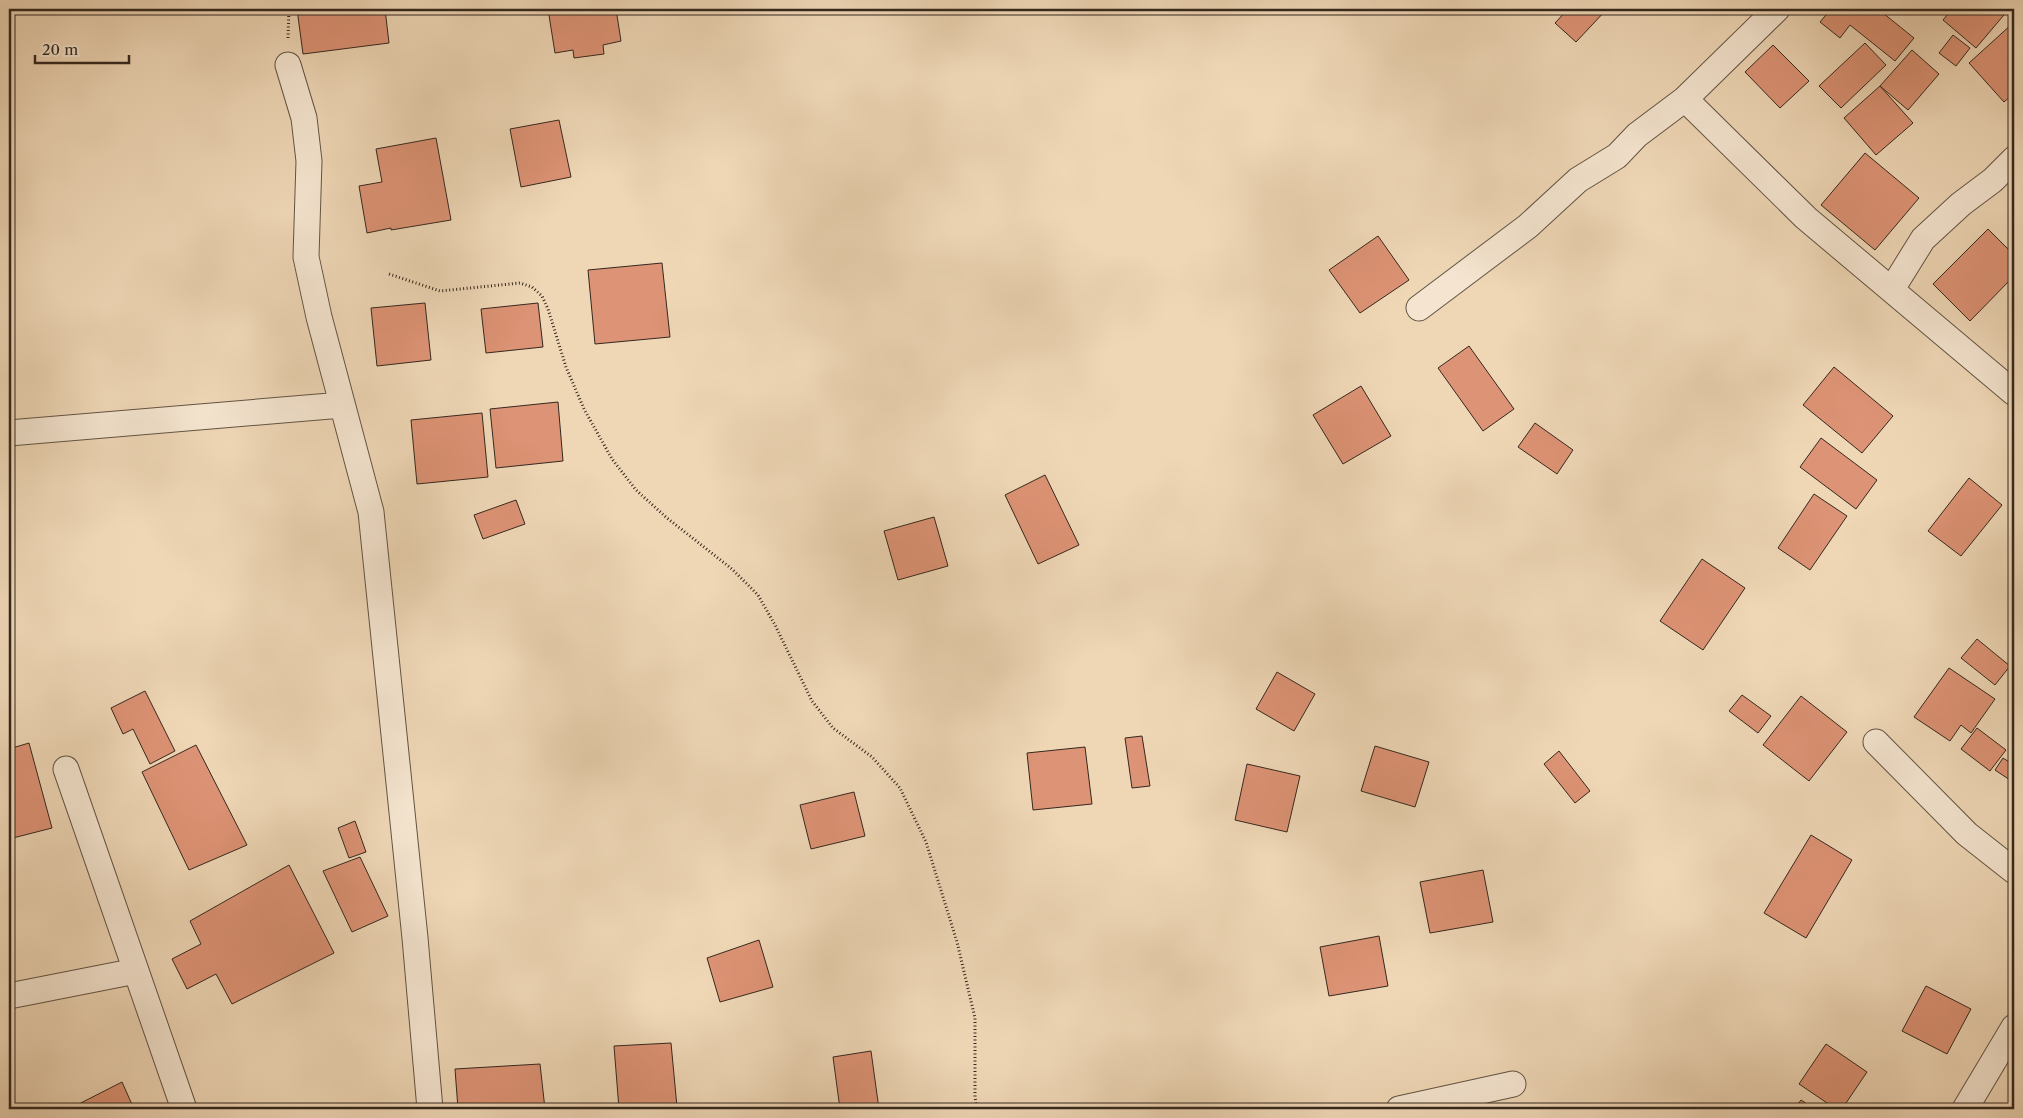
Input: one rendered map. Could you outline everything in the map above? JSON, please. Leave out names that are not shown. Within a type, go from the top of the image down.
[{"type":"street","points":[[1419,308],[1528,226],[1578,180],[1617,156],[1636,135],[1685,99],[1777,9]]},
{"type":"street","points":[[288,65],[304,118],[309,161],[306,257],[318,317],[371,512],[415,938],[430,1109]]},
{"type":"street","points":[[1685,99],[1806,218],[2014,393]]},
{"type":"street","points":[[1892,289],[1923,239],[1961,204],[1993,180],[2014,159]]},
{"type":"street","points":[[9,433],[342,405]]},
{"type":"street","points":[[1876,742],[1967,834],[2014,871]]},
{"type":"street","points":[[66,769],[184,1109]]},
{"type":"street","points":[[9,996],[136,971]]},
{"type":"street","points":[[1965,1109],[2014,1027]]},
{"type":"street","points":[[1399,1109],[1513,1084]]},
{"type":"path","points":[[389,274],[440,291],[520,283],[532,288],[542,296],[548,309],[566,368],[584,409],[612,459],[636,490],[667,518],[732,569],[758,595],[776,625],[812,701],[833,728],[872,757],[900,788],[926,842],[957,942],[975,1018],[977,1109]]},
{"type":"building","points":[[297,9],[385,9],[389,43],[303,54]]},
{"type":"building","points":[[548,9],[616,9],[621,41],[603,45],[604,54],[574,58],[573,50],[555,53]]},
{"type":"building","points":[[1568,9],[1607,9],[1576,42],[1555,23]]},
{"type":"building","points":[[1831,9],[1878,9],[1914,38],[1895,61],[1850,25],[1840,38],[1820,22]]},
{"type":"building","points":[[1952,9],[2009,9],[1976,48],[1943,20]]},
{"type":"building","points":[[2012,24],[2014,26],[2014,93],[2004,102],[1969,63]]},
{"type":"building","points":[[1953,35],[1970,48],[1956,66],[1939,53]]},
{"type":"building","points":[[1865,43],[1886,65],[1841,108],[1819,86]]},
{"type":"building","points":[[1773,45],[1809,81],[1780,108],[1745,72]]},
{"type":"building","points":[[1912,50],[1939,74],[1908,110],[1880,86]]},
{"type":"building","points":[[1880,86],[1913,123],[1876,155],[1844,118]]},
{"type":"building","points":[[559,120],[571,177],[521,187],[510,129]]},
{"type":"building","points":[[436,138],[451,220],[367,233],[359,186],[382,182],[376,149]]},
{"type":"building","points":[[1865,153],[1919,198],[1875,250],[1821,205]]},
{"type":"building","points":[[1988,229],[2014,255],[2014,276],[1970,321],[1933,284]]},
{"type":"building","points":[[1378,236],[1409,280],[1360,313],[1329,270]]},
{"type":"building","points":[[662,263],[670,337],[595,344],[588,270]]},
{"type":"building","points":[[425,303],[431,360],[377,366],[371,308]]},
{"type":"building","points":[[538,303],[543,347],[486,353],[481,309]]},
{"type":"building","points":[[1469,346],[1514,409],[1483,431],[1438,368]]},
{"type":"building","points":[[1834,367],[1893,416],[1862,453],[1803,405]]},
{"type":"building","points":[[1361,386],[1391,436],[1343,464],[1313,415]]},
{"type":"building","points":[[558,402],[563,461],[496,468],[490,409]]},
{"type":"building","points":[[482,413],[488,477],[417,484],[411,420]]},
{"type":"building","points":[[1535,423],[1573,450],[1557,474],[1518,447]]},
{"type":"building","points":[[1821,438],[1877,480],[1856,509],[1800,467]]},
{"type":"building","points":[[1045,475],[1079,545],[1038,564],[1005,495]]},
{"type":"building","points":[[1969,478],[2002,505],[1961,556],[1928,531]]},
{"type":"building","points":[[1814,494],[1847,516],[1810,570],[1778,548]]},
{"type":"building","points":[[516,500],[525,524],[483,539],[474,515]]},
{"type":"building","points":[[934,517],[948,566],[898,580],[884,531]]},
{"type":"building","points":[[1702,559],[1745,588],[1703,650],[1660,621]]},
{"type":"building","points":[[1977,639],[2010,666],[1995,685],[1961,658]]},
{"type":"building","points":[[1949,668],[1995,699],[1971,733],[1961,725],[1950,741],[1914,717]]},
{"type":"building","points":[[1277,672],[1315,694],[1294,731],[1256,709]]},
{"type":"building","points":[[145,691],[175,751],[150,764],[133,729],[123,734],[111,708]]},
{"type":"building","points":[[1742,695],[1771,716],[1758,733],[1729,711]]},
{"type":"building","points":[[1801,696],[1847,732],[1809,781],[1763,745]]},
{"type":"building","points":[[1977,728],[2006,750],[1990,771],[1961,749]]},
{"type":"building","points":[[1142,736],[1150,786],[1132,788],[1125,738]]},
{"type":"building","points":[[29,743],[52,828],[9,839],[9,749]]},
{"type":"building","points":[[196,745],[247,845],[189,870],[142,772]]},
{"type":"building","points":[[1375,746],[1429,762],[1415,807],[1361,791]]},
{"type":"building","points":[[1085,747],[1092,804],[1033,810],[1027,753]]},
{"type":"building","points":[[1559,751],[1590,791],[1575,803],[1544,764]]},
{"type":"building","points":[[2003,758],[2014,765],[2013,782],[1995,770]]},
{"type":"building","points":[[1247,764],[1300,776],[1287,832],[1235,820]]},
{"type":"building","points":[[854,792],[865,836],[811,849],[800,805]]},
{"type":"building","points":[[355,821],[366,852],[349,858],[338,828]]},
{"type":"building","points":[[1811,835],[1852,860],[1806,938],[1764,913]]},
{"type":"building","points":[[360,857],[388,916],[352,932],[323,871]]},
{"type":"building","points":[[289,865],[334,953],[232,1004],[216,974],[187,989],[172,959],[201,944],[190,921]]},
{"type":"building","points":[[1483,870],[1493,922],[1430,933],[1420,882]]},
{"type":"building","points":[[1379,936],[1388,986],[1329,996],[1320,947]]},
{"type":"building","points":[[759,940],[773,987],[720,1002],[707,958]]},
{"type":"building","points":[[1926,986],[1971,1009],[1947,1054],[1902,1031]]},
{"type":"building","points":[[671,1043],[677,1107],[619,1109],[614,1046]]},
{"type":"building","points":[[1826,1044],[1867,1072],[1842,1109],[1836,1109],[1799,1084]]},
{"type":"building","points":[[871,1051],[879,1109],[840,1109],[833,1057]]},
{"type":"building","points":[[540,1064],[545,1109],[458,1109],[455,1069]]},
{"type":"building","points":[[122,1082],[134,1109],[69,1109]]},
{"type":"building","points":[[1801,1100],[1815,1109],[1794,1109]]}]
